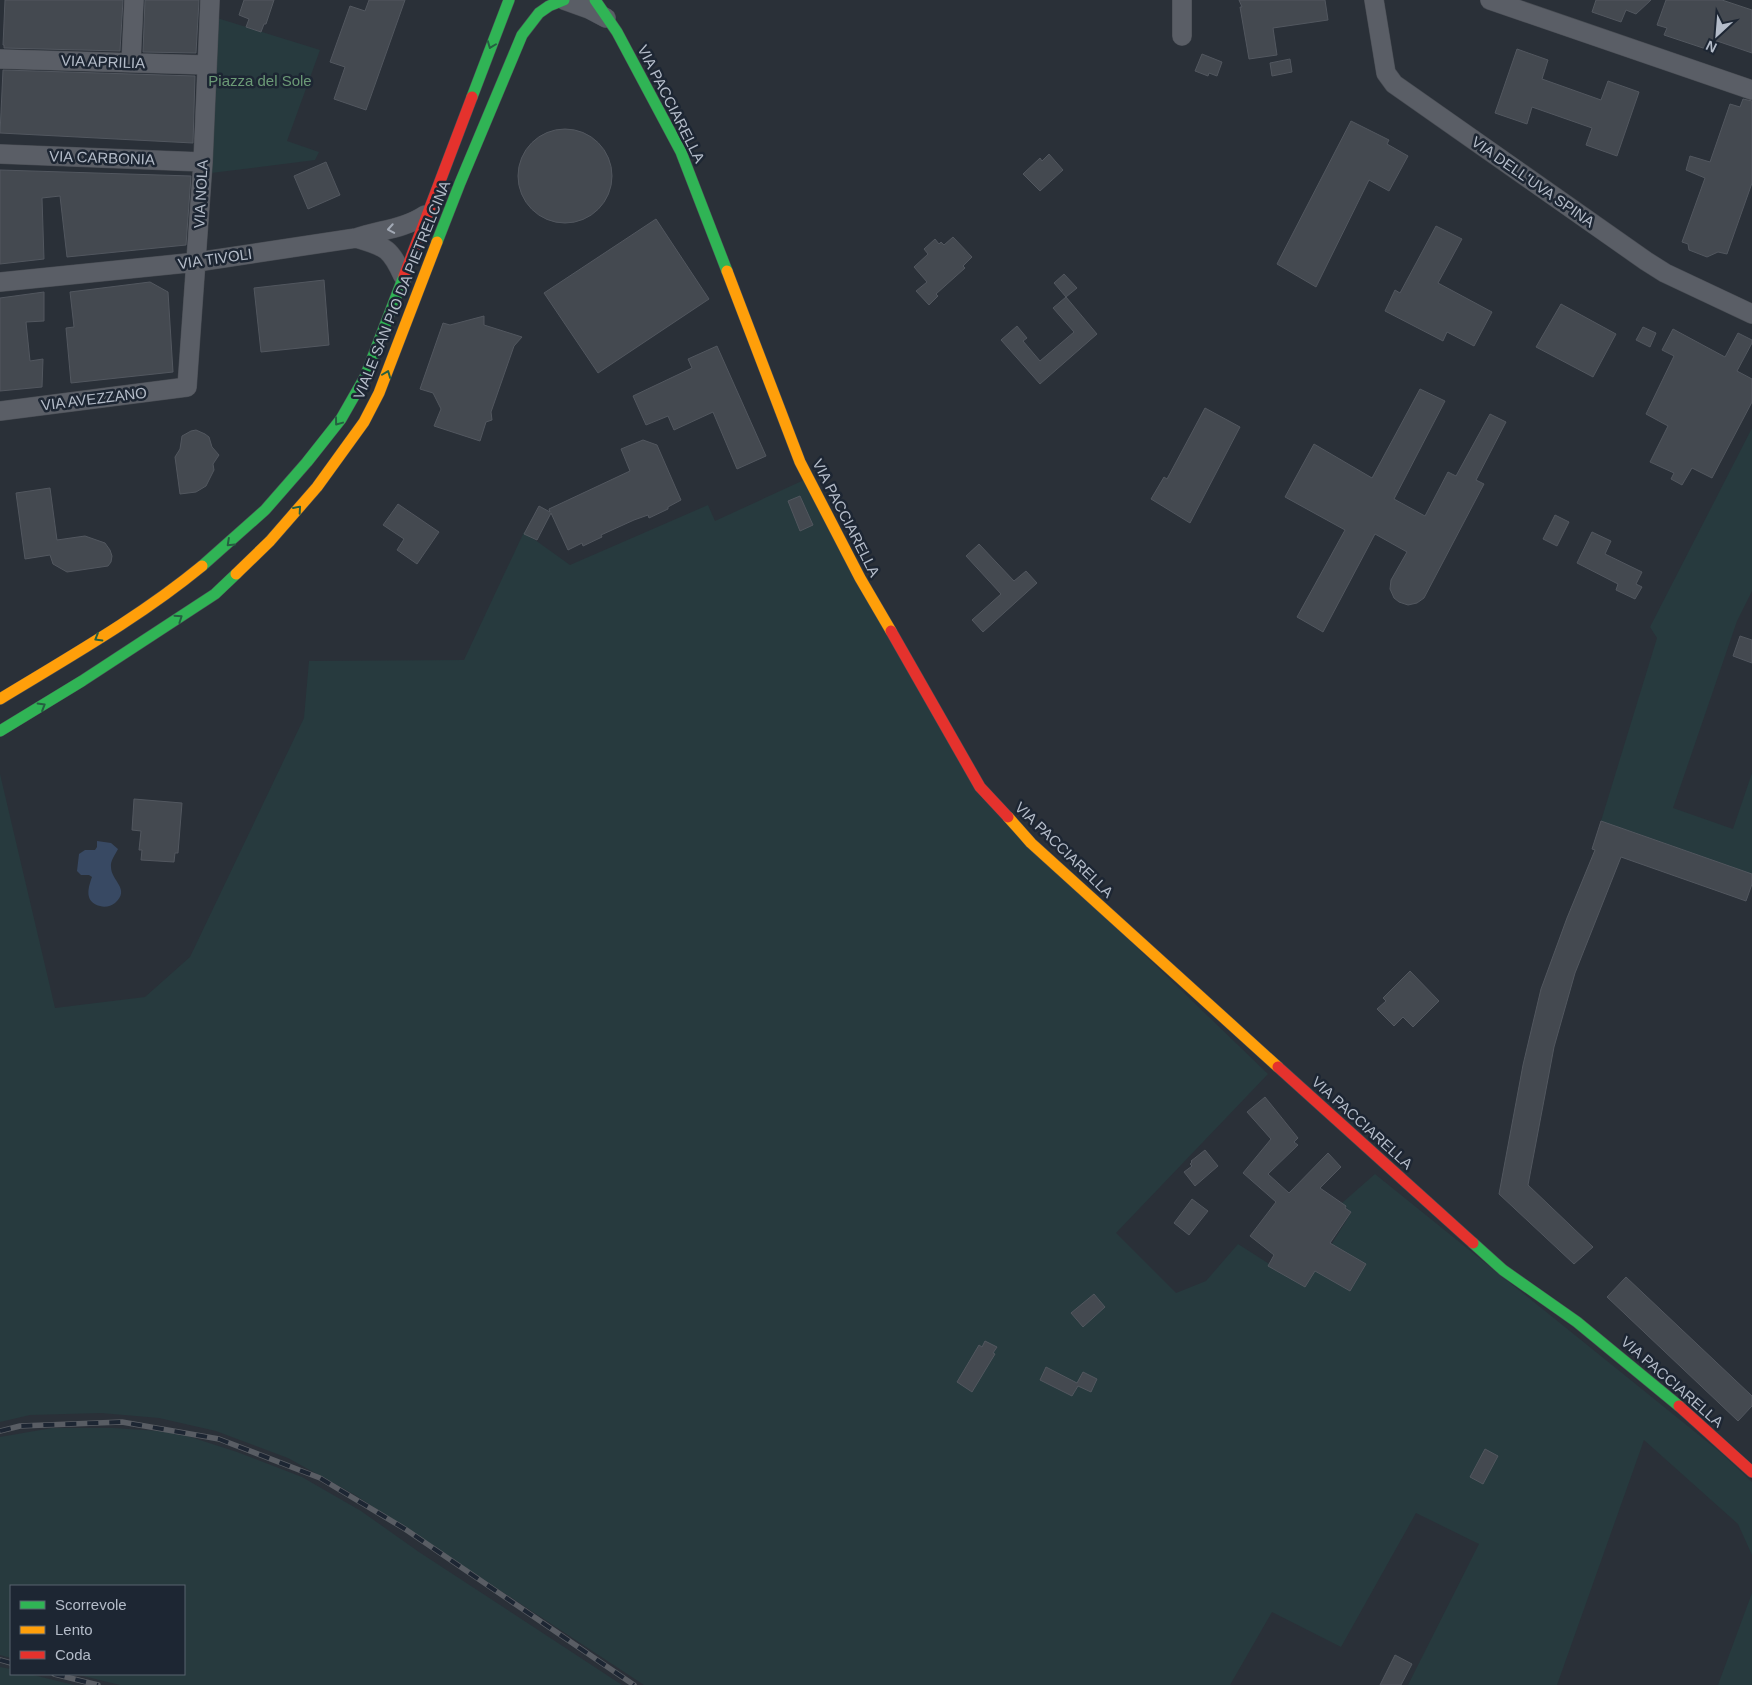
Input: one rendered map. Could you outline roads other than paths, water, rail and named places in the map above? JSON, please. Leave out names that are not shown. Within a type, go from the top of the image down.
[{"type":"street","points":[[131,62],[134,0]]},
{"type":"street","name":"VIA NOLA","points":[[187,387],[203,162],[210,0]]},
{"type":"street","name":"VIALE SAN PIO DA PIETRELCINA","points":[[0,699],[124,622],[180,584],[220,552],[265,510],[341,419],[365,377],[509,0]]},
{"type":"street","points":[[564,0],[589,9],[608,19]]},
{"type":"street","name":"VIALE SAN PIO DA PIETRELCINA","points":[[0,731],[82,681],[215,594],[270,541],[317,487],[364,422],[379,393],[460,183],[522,35],[541,4],[564,0]]},
{"type":"street","name":"VIA PACCIARELLA","points":[[595,0],[617,32],[681,152],[800,462],[860,578],[980,787],[1031,843],[1503,1270],[1577,1322],[1683,1410],[1752,1472]]},
{"type":"street","points":[[1182,0],[1182,36]]},
{"type":"street","name":"VIA DELL'UVA SPINA","points":[[1374,0],[1386,73],[1394,84],[1646,261],[1666,273],[1752,314]]},
{"type":"street","points":[[1490,0],[1752,90]]},
{"type":"street","name":"VIA APRILIA","points":[[0,59],[207,65]]},
{"type":"street","name":"VIA CARBONIA","points":[[0,154],[203,162]]},
{"type":"street","name":"VIA TIVOLI","points":[[0,282],[197,262],[356,238],[378,231],[406,226],[426,215]]},
{"type":"street","points":[[356,238],[379,246],[388,252],[394,258],[403,276]]},
{"type":"street","name":"VIA AVEZZANO","points":[[0,411],[187,387]]},
{"type":"water","points":[[97,841],[111,843],[118,849],[112,860],[111,867],[121,893],[115,903],[106,907],[95,904],[89,898],[89,886],[92,877],[81,875],[77,871],[79,854],[85,850],[95,850]]},
{"type":"railway","points":[[0,1431],[20,1426],[122,1422],[219,1439],[320,1478],[405,1529],[634,1685]]},
{"type":"railway","points":[[0,1660],[10,1663]]},
{"type":"railway","points":[[58,1675],[98,1685]]},
{"type":"park label","name":"Piazza del Sole","points":[[260,81]]}]
